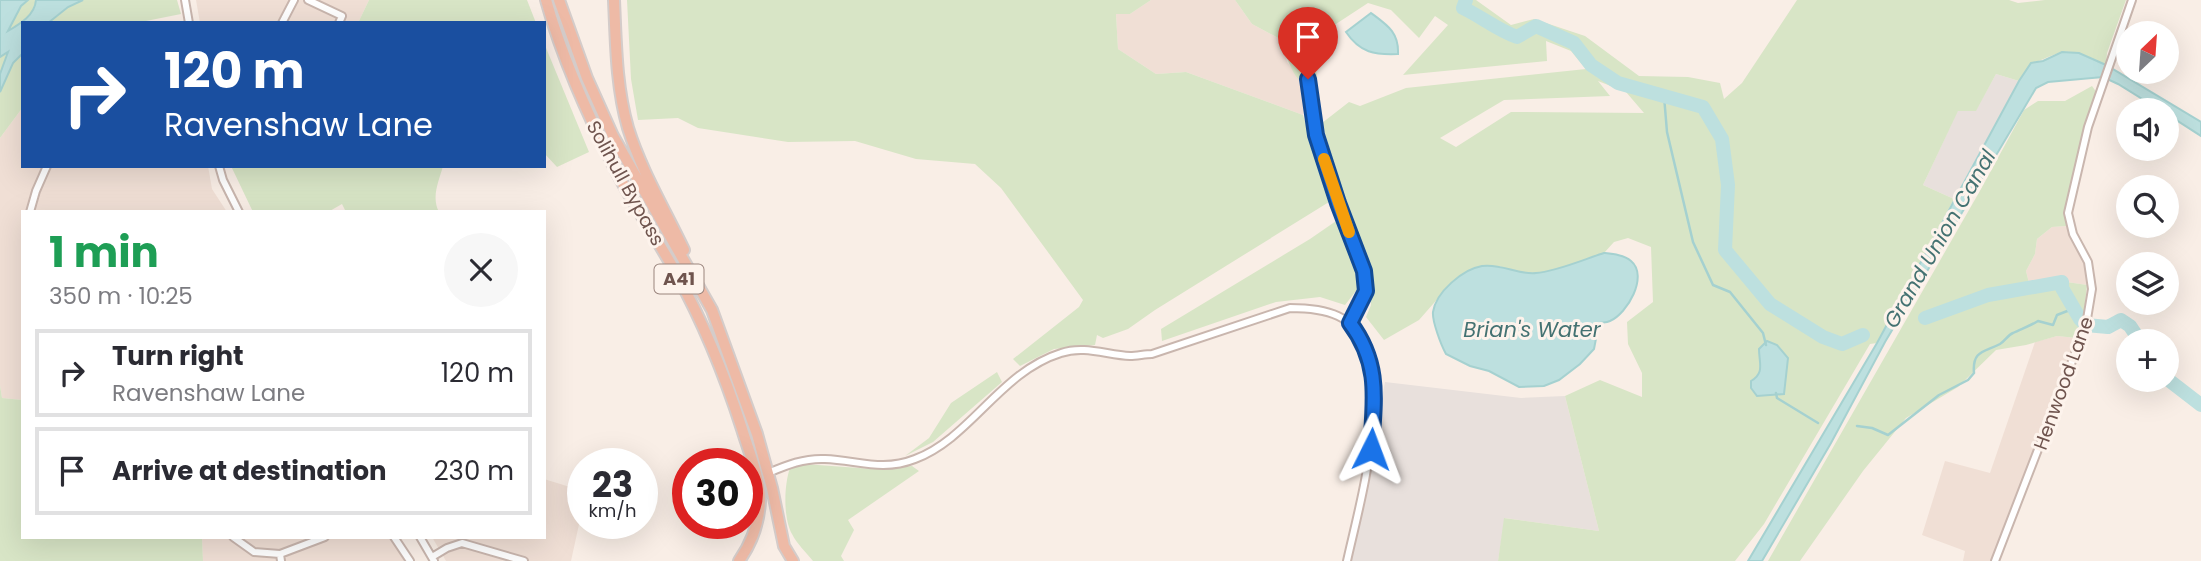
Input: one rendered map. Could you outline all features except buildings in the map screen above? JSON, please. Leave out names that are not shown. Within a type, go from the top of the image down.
[{"type":"highway","points":[[539,0],[557,40]]},
{"type":"highway","name":"Solihull Bypass","points":[[546,0],[557,40],[584,106],[615,170],[677,275],[701,322],[733,400],[753,463],[760,499],[751,538],[739,561]]},
{"type":"highway","name":"Solihull Bypass","points":[[559,0],[583,68],[613,136],[712,310],[768,473],[784,546],[793,561]]},
{"type":"highway","points":[[614,0],[615,55],[627,125],[635,150],[712,310]]},
{"type":"street","points":[[185,0],[189,21]]},
{"type":"street","points":[[283,21],[294,0]]},
{"type":"street","points":[[308,0],[342,16],[340,21]]},
{"type":"street","name":"Henwood Lane","points":[[1995,561],[2086,325],[2092,289],[2088,261],[2073,234],[2068,213],[2088,127],[2132,0]]},
{"type":"street","points":[[1308,79],[1316,135],[1364,271],[1366,291],[1350,323]]},
{"type":"street","points":[[31,210],[46,168]]},
{"type":"street","points":[[220,168],[238,210]]},
{"type":"street","points":[[768,473],[808,460],[835,460],[880,466],[916,458],[940,444],[1021,372],[1037,362],[1075,349],[1132,356],[1152,354],[1290,308],[1311,308],[1337,315],[1350,323],[1369,356],[1375,382],[1371,449],[1347,561]]},
{"type":"street","points":[[236,539],[254,552],[281,558],[321,539]]},
{"type":"street","points":[[395,539],[410,561]]},
{"type":"street","points":[[421,539],[433,559],[447,548],[462,543],[524,561]]},
{"type":"shaded area","points":[[196,0],[369,0],[359,21],[200,21]]},
{"type":"shaded area","points":[[1151,0],[1235,0],[1252,24],[1282,40],[1287,62],[1307,88],[1303,115],[1186,72],[1156,74],[1118,49],[1116,14],[1130,14]]},
{"type":"shaded area","points":[[1996,74],[2019,81],[1954,199],[1923,185],[1958,110],[1976,110]]},
{"type":"shaded area","points":[[21,110],[21,168],[208,168],[212,189],[226,210],[21,210],[21,400],[2,398],[0,385],[0,138]]},
{"type":"shaded area","points":[[2066,226],[2086,262],[2087,285],[2047,279],[2029,283],[2026,271],[2035,254],[2037,239],[2052,227]]},
{"type":"shaded area","points":[[2057,336],[2077,338],[1991,561],[1963,561],[1965,551],[1922,535],[1945,461],[1990,473],[2035,342]]},
{"type":"shaded area","points":[[1385,382],[1521,398],[1565,396],[1599,531],[1505,518],[1498,561],[1351,561]]},
{"type":"shaded area","points":[[546,480],[567,486],[567,539],[576,539],[571,561],[446,561],[433,539],[546,539]]},
{"type":"shaded area","points":[[202,539],[391,539],[404,561],[203,561]]},
{"type":"green space","points":[[0,0],[177,0],[181,14],[146,21],[21,21],[21,110],[0,138]]},
{"type":"green space","points":[[369,0],[527,0],[535,21],[359,21]]},
{"type":"green space","points":[[627,0],[1151,0],[1130,14],[1116,14],[1118,49],[1156,74],[1186,72],[1303,115],[1329,202],[1128,329],[1103,338],[1097,335],[1095,345],[1054,349],[1020,366],[1013,359],[1079,307],[1083,300],[1001,188],[975,164],[916,159],[855,141],[788,142],[698,128],[678,118],[638,120],[631,79]]},
{"type":"green space","points":[[1235,0],[1476,0],[1511,25],[1534,19],[1585,36],[1639,76],[1688,77],[1720,83],[1724,99],[1742,83],[1797,0],[2009,0],[2018,3],[2045,0],[2126,0],[2118,21],[2116,21],[2106,65],[2080,54],[2059,53],[2031,63],[2019,81],[1996,74],[1976,111],[1958,111],[1923,185],[1954,199],[1877,343],[1870,344],[1764,524],[1735,561],[1498,561],[1504,518],[1599,531],[1565,396],[1600,380],[1642,397],[1642,373],[1628,344],[1627,322],[1653,302],[1651,247],[1628,238],[1614,242],[1604,253],[1549,272],[1533,274],[1499,266],[1448,287],[1419,320],[1384,340],[1366,317],[1371,305],[1369,269],[1354,231],[1322,123],[1349,102],[1360,106],[1406,88],[1586,69],[1571,51],[1546,41],[1547,61],[1403,75],[1448,25],[1435,16],[1419,38],[1391,10],[1368,3],[1310,41],[1317,76],[1307,88],[1290,66],[1282,40],[1252,24]],"holes":[[[1598,81],[1626,92],[1644,113],[1511,112],[1456,147],[1440,138],[1504,100],[1610,96]]]},
{"type":"green space","points":[[546,48],[589,152],[557,167],[546,155]]},
{"type":"green space","points":[[2092,86],[2097,93],[2083,136],[2066,214],[2066,226],[2052,227],[2037,239],[2035,254],[2026,271],[2029,283],[2047,279],[2087,285],[2084,313],[2077,338],[2057,336],[1996,350],[1958,387],[1906,418],[1863,471],[1800,561],[1768,561],[2024,110],[2038,101],[2065,101]]},
{"type":"green space","points":[[232,168],[442,168],[436,195],[438,210],[345,210],[342,204],[332,210],[252,210]]},
{"type":"green space","points":[[1339,219],[1358,271],[1359,287],[1345,305],[1320,297],[1276,302],[1162,341],[1161,329]]},
{"type":"green space","points":[[997,372],[1002,382],[933,442],[905,456],[929,438],[951,403]]},
{"type":"green space","points":[[0,385],[2,398],[21,400],[21,539],[202,539],[203,561],[0,561]]},
{"type":"green space","points":[[804,464],[873,469],[912,466],[919,471],[848,520],[854,530],[841,556],[844,561],[813,561],[792,534],[786,511],[790,468]]},
{"type":"water","points":[[0,0],[28,0],[21,6],[8,31],[21,23],[21,55],[13,63],[0,92],[0,74],[8,52],[0,57]]},
{"type":"water","points":[[36,0],[83,0],[68,7],[50,21],[23,21],[30,15]]},
{"type":"water","points":[[1371,13],[1387,25],[1394,35],[1398,54],[1369,51],[1357,44],[1346,32]]},
{"type":"water","name":"Grand Union Canal","points":[[2062,52],[2079,53],[2116,71],[2116,83],[2103,77],[2048,82],[2036,88],[1885,342],[1831,443],[1762,561],[1748,561],[1877,343],[2019,81],[2031,63],[2043,61]]},
{"type":"water","points":[[2118,84],[2138,84],[2161,98],[2141,98]]},
{"type":"water","points":[[2179,109],[2201,122],[2201,136],[2179,122]]},
{"type":"water","name":"Brian's Water","points":[[1604,253],[1625,257],[1631,261],[1638,276],[1634,294],[1617,317],[1609,322],[1599,323],[1594,349],[1559,380],[1544,386],[1519,387],[1489,371],[1470,366],[1446,354],[1437,333],[1433,312],[1439,297],[1459,277],[1482,266],[1529,273],[1544,272]]},
{"type":"water","points":[[1767,341],[1777,345],[1788,358],[1784,394],[1757,396],[1751,388],[1751,381],[1760,371],[1759,349]]},
{"type":"waterway","points":[[1466,0],[1463,8],[1517,37],[1536,26],[1574,43],[1591,65],[1618,83],[1703,107],[1722,139],[1728,185],[1725,250],[1770,304],[1823,337],[1842,344],[1863,335]]},
{"type":"waterway","points":[[1664,96],[1667,132],[1693,242],[1713,285],[1730,292],[1763,333],[1766,345]]},
{"type":"waterway","points":[[1925,318],[1988,295],[2062,282],[2062,288],[2086,325],[2108,327],[2121,320],[2132,329]]},
{"type":"waterway","points":[[1857,426],[1872,428],[1888,435],[1939,395],[1968,380],[1974,373],[1975,360],[1981,353],[2038,321],[2053,325],[2057,315],[2075,308]]},
{"type":"waterway","points":[[2179,388],[2201,405]]},
{"type":"waterway","points":[[1776,393],[1777,398],[1818,423]]},
{"type":"slow traffic","points":[[1324,159],[1349,232]]},
{"type":"route","points":[[1308,79],[1316,135],[1364,271],[1366,291],[1350,323],[1369,356],[1375,382],[1371,449]]}]
